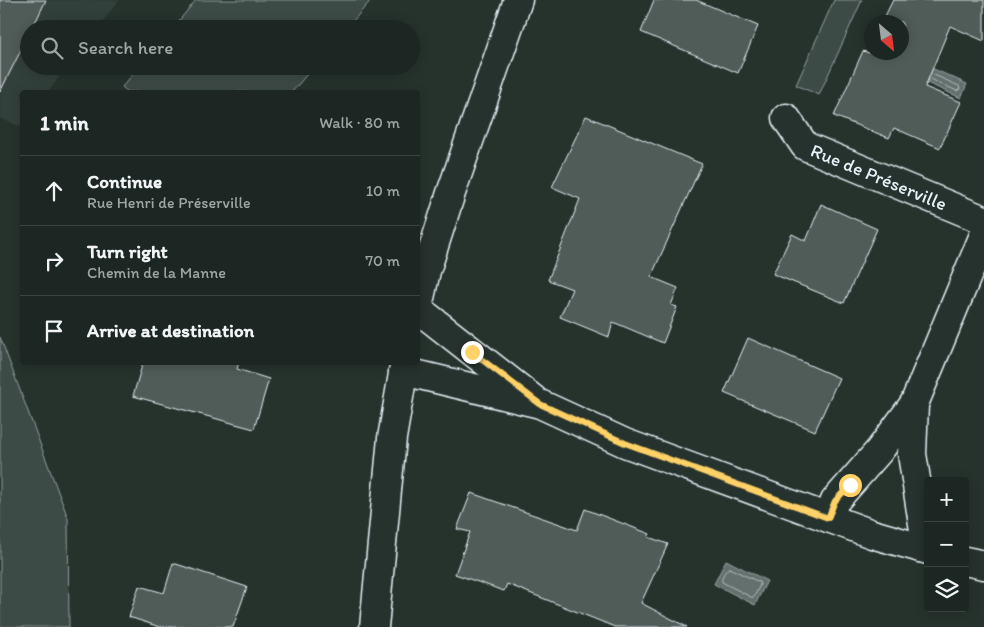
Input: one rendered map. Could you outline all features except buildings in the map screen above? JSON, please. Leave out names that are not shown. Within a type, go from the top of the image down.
[{"type":"street","points":[[420,299],[426,271],[448,202],[518,0]]},
{"type":"street","name":"Rue de Préserville","points":[[786,118],[805,146],[984,220]]},
{"type":"street","points":[[828,518],[835,501],[879,451],[914,404],[984,235]]},
{"type":"street","points":[[420,310],[540,404]]},
{"type":"street","points":[[374,627],[392,438],[404,367],[540,404],[625,443],[872,534],[924,549]]},
{"type":"street","points":[[914,404],[912,454],[924,530]]},
{"type":"street","points":[[969,562],[984,565]]},
{"type":"shaded area","points":[[0,0],[119,0],[104,20],[20,20],[20,75],[61,75],[50,90],[20,90],[20,127],[0,118]]},
{"type":"shaded area","points":[[196,0],[371,0],[354,20],[179,20]]},
{"type":"shaded area","points":[[834,0],[862,0],[819,95],[796,85]]},
{"type":"shaded area","points":[[132,75],[306,75],[294,90],[126,90],[122,87]]},
{"type":"shaded area","points":[[0,337],[68,518],[69,627],[0,627]]},
{"type":"water","points":[[927,66],[967,84],[961,98],[920,80]]},
{"type":"water","points":[[726,560],[767,581],[755,605],[714,584]]},
{"type":"route","points":[[472,352],[540,404],[625,443],[828,518],[835,501],[850,485]]}]
